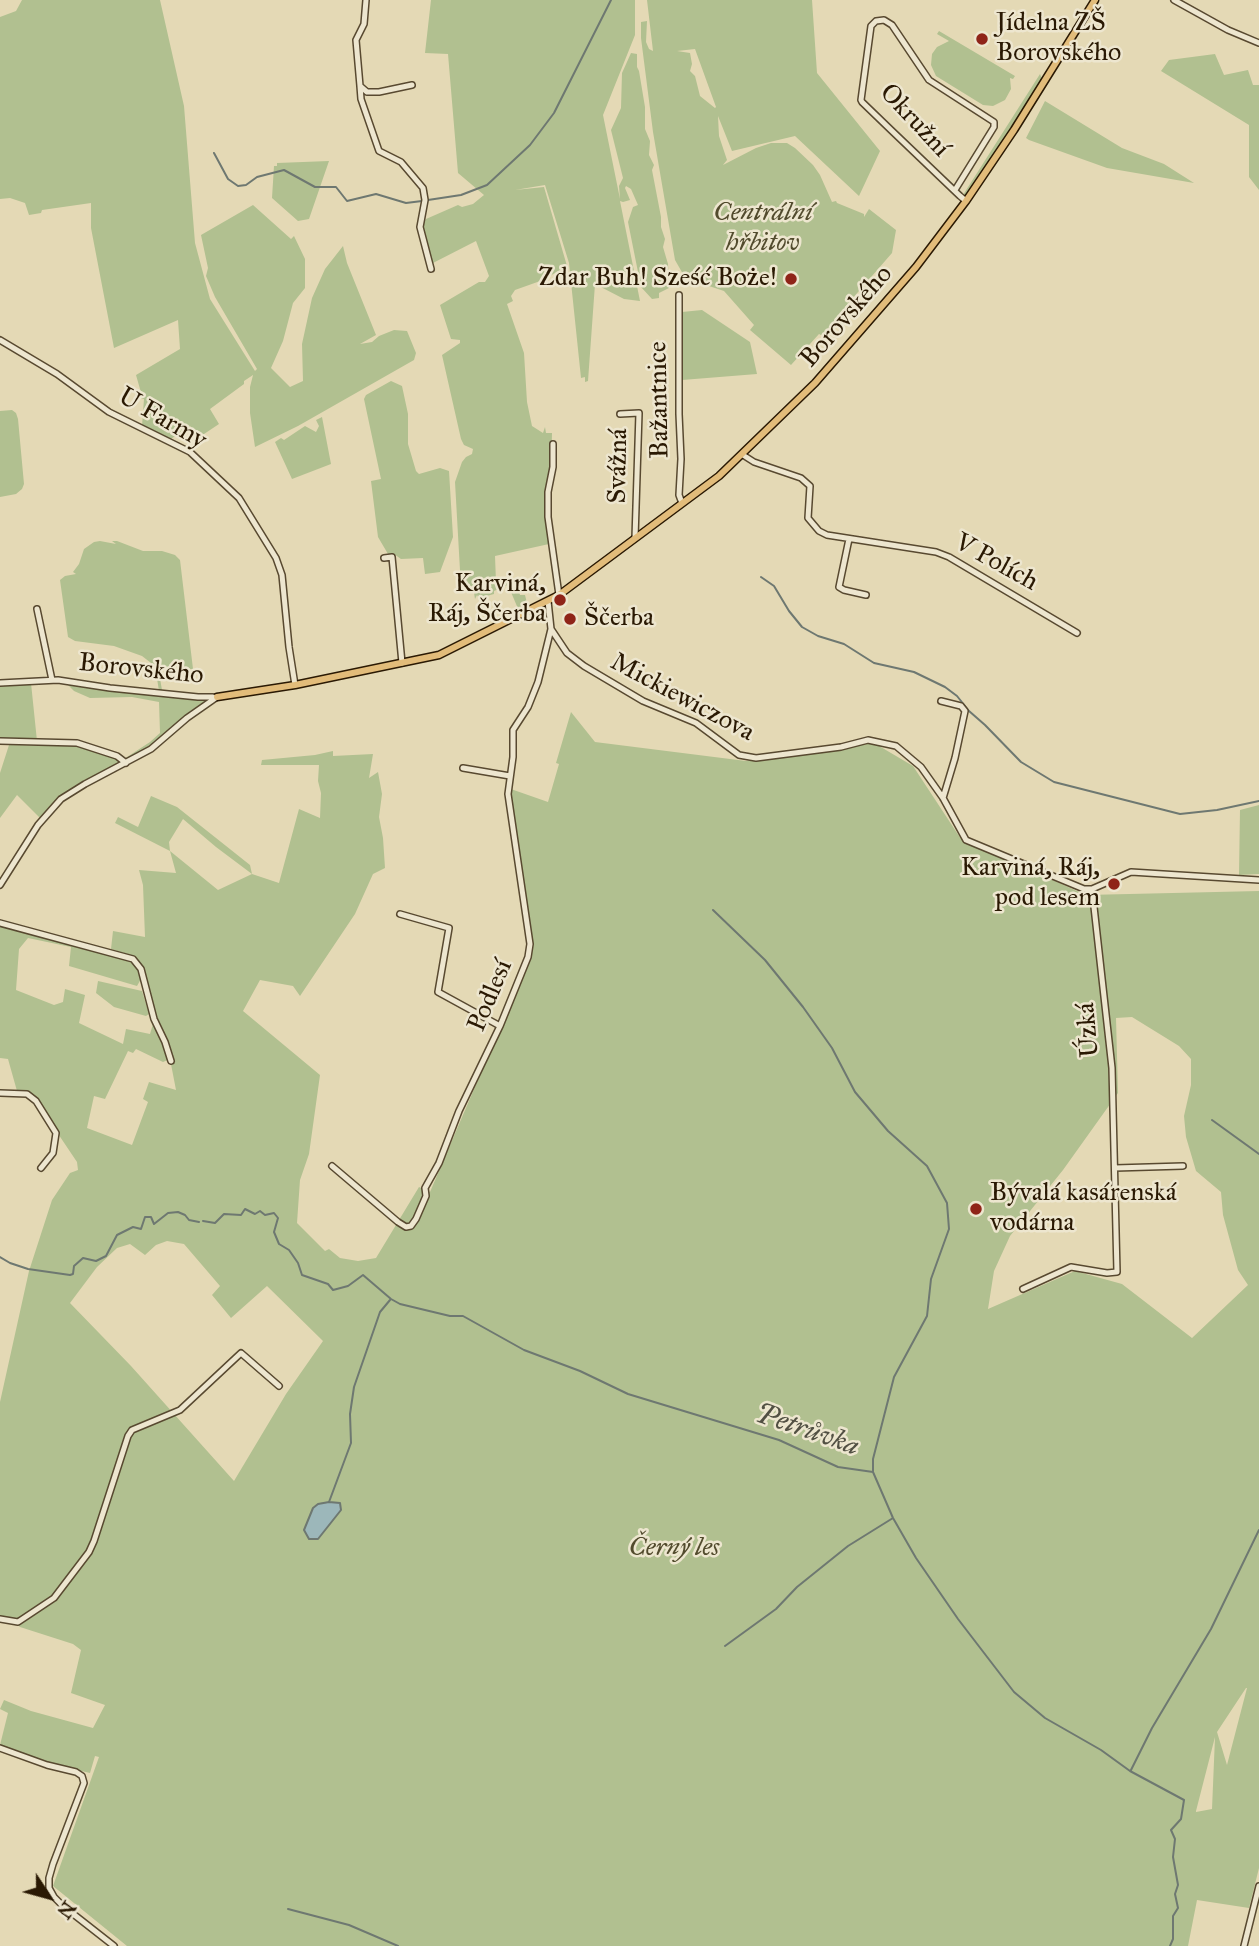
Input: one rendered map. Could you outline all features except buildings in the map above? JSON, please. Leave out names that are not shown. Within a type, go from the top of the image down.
[{"type":"main road","name":"Borovského","points":[[216,697],[295,685],[439,654],[559,595],[743,455],[816,383],[916,267],[966,201],[1014,130],[1095,0]]},
{"type":"street","points":[[366,0],[364,24],[356,40],[362,99],[379,151],[401,162],[423,188],[425,200],[420,228],[431,269]]},
{"type":"street","points":[[1174,0],[1228,30],[1259,43]]},
{"type":"street","name":"Okružní","points":[[954,190],[995,127],[993,120],[929,80],[892,25],[884,20],[876,21],[871,26],[860,95],[862,102],[954,190],[966,201]]},
{"type":"street","points":[[360,86],[368,92],[379,92],[412,85]]},
{"type":"street","name":"Bažantnice","points":[[679,295],[679,495],[682,503]]},
{"type":"street","name":"U Farmy","points":[[0,340],[57,374],[109,412],[190,452],[239,498],[276,558],[282,575],[295,685]]},
{"type":"street","name":"Svážná","points":[[620,414],[639,413],[635,538]]},
{"type":"street","points":[[553,444],[548,517],[559,595]]},
{"type":"street","name":"V Polích","points":[[743,455],[754,462],[801,478],[810,486],[808,518],[813,527],[827,535],[949,556],[1077,633]]},
{"type":"street","points":[[849,539],[839,587],[866,595]]},
{"type":"street","points":[[384,558],[392,557],[402,663]]},
{"type":"street","points":[[548,601],[551,629]]},
{"type":"street","points":[[37,609],[52,680]]},
{"type":"street","name":"Podlesí","points":[[332,1166],[403,1226],[411,1226],[421,1210],[426,1196],[425,1188],[439,1163],[459,1111],[500,1026],[528,957],[530,944],[508,794],[513,730],[528,707],[538,682],[551,629]]},
{"type":"street","name":"Mickiewiczova","points":[[551,629],[560,644],[583,666],[643,701],[696,723],[739,755],[756,758],[841,747],[868,740],[897,746],[921,767],[943,798],[966,840],[1092,890]]},
{"type":"street","name":"Borovského","points":[[0,683],[52,680],[216,697]]},
{"type":"street","points":[[202,697],[205,704]]},
{"type":"street","points":[[0,886],[30,836],[52,807],[85,784],[150,749],[216,697]]},
{"type":"street","points":[[941,701],[961,706],[965,711],[943,798]]},
{"type":"street","points":[[0,741],[77,743],[117,756],[126,763]]},
{"type":"street","points":[[463,768],[510,776]]},
{"type":"street","points":[[1092,890],[1131,872],[1259,880]]},
{"type":"street","name":"Úzká","points":[[1023,1289],[1071,1267],[1107,1273],[1118,1272],[1109,1023],[1092,890]]},
{"type":"street","points":[[400,914],[449,928],[438,992],[500,1026]]},
{"type":"street","points":[[0,923],[133,959],[141,969],[154,1019],[171,1061]]},
{"type":"street","points":[[0,1093],[27,1094],[36,1101],[56,1133],[53,1153],[41,1168]]},
{"type":"street","points":[[1115,1168],[1183,1166]]},
{"type":"street","points":[[0,1619],[19,1622],[54,1598],[89,1552],[132,1430],[180,1409],[241,1353],[279,1386]]},
{"type":"street","points":[[0,1748],[82,1776],[84,1783],[53,1864],[49,1878],[50,1888],[54,1897],[114,1946]]},
{"type":"street","points":[[1244,1946],[1259,1886]]},
{"type":"green space","points":[[22,0],[160,0],[184,106],[195,243],[210,299],[255,371],[257,369],[215,297],[206,276],[208,268],[201,235],[253,205],[291,239],[294,236],[305,259],[305,288],[293,303],[283,341],[271,368],[290,387],[303,381],[302,344],[312,298],[325,269],[343,246],[347,263],[376,335],[360,344],[372,342],[394,330],[407,331],[416,353],[414,360],[298,426],[255,447],[250,413],[253,375],[210,409],[219,424],[201,436],[190,426],[171,439],[142,426],[144,399],[141,398],[136,375],[180,349],[178,320],[114,348],[91,228],[91,203],[42,210],[41,213],[29,215],[25,203],[10,198],[0,199],[0,17],[16,11]]},
{"type":"green space","points":[[431,0],[635,0],[635,35],[603,115],[620,199],[619,186],[623,178],[611,130],[621,108],[622,73],[631,53],[637,54],[645,107],[645,129],[650,141],[649,155],[654,165],[652,170],[665,239],[663,247],[668,264],[669,288],[659,293],[659,298],[652,299],[641,287],[628,222],[633,207],[638,205],[631,189],[626,186],[630,200],[620,201],[640,301],[624,299],[595,284],[588,381],[585,382],[585,377],[581,378],[569,263],[545,185],[515,190],[544,187],[567,266],[543,280],[515,290],[511,296],[513,301],[507,304],[524,353],[527,402],[532,426],[543,433],[545,427],[546,433],[552,433],[551,472],[546,488],[554,574],[549,544],[495,556],[496,582],[515,578],[520,595],[525,595],[528,607],[519,611],[508,585],[494,591],[494,594],[479,598],[477,595],[475,599],[473,586],[461,588],[455,482],[462,462],[472,454],[473,449],[464,445],[461,439],[442,355],[460,343],[460,340],[451,339],[440,305],[479,282],[485,282],[489,276],[476,241],[431,264],[421,226],[426,219],[458,205],[462,207],[473,204],[484,195],[458,173],[448,54],[425,53]]},
{"type":"green space","name":"Centrální hřbitov","points":[[647,0],[812,0],[817,73],[880,151],[859,196],[795,136],[732,151],[718,116],[719,136],[727,160],[723,165],[756,148],[771,143],[787,143],[813,165],[832,202],[836,201],[864,214],[864,217],[869,209],[896,230],[892,253],[845,307],[848,310],[835,325],[819,334],[791,365],[750,330],[754,325],[724,291],[691,280],[683,274],[675,260],[653,132],[641,22],[647,21],[646,42],[653,51]],"holes":[[[695,49],[716,107],[700,96],[695,76],[690,71],[690,53],[677,51]]]},
{"type":"green space","points":[[939,31],[1015,76],[1010,78],[1011,89],[1005,100],[993,106],[983,105],[936,76],[931,65],[932,54],[937,47],[949,41],[937,34]]},
{"type":"green space","points":[[1215,54],[1224,75],[1248,70],[1253,85],[1259,85],[1259,190],[1249,177],[1249,125],[1161,71],[1169,60]]},
{"type":"green space","points":[[1040,74],[1042,79],[1023,111],[966,195],[963,195]]},
{"type":"green space","points":[[1045,101],[1122,148],[1164,164],[1194,183],[1107,168],[1029,140],[1026,138]]},
{"type":"green space","points":[[329,161],[309,219],[298,221],[272,198],[274,166],[277,166],[277,163]]},
{"type":"green space","points":[[702,310],[750,342],[757,374],[682,380],[682,312]]},
{"type":"green space","points":[[391,381],[402,386],[408,414],[408,444],[416,471],[419,474],[440,468],[449,471],[453,537],[440,572],[425,574],[423,558],[401,559],[394,554],[388,554],[378,537],[371,481],[381,479],[364,399],[366,395]]},
{"type":"green space","points":[[12,410],[18,419],[24,484],[16,494],[0,497],[0,411]]},
{"type":"green space","points":[[322,417],[331,464],[292,479],[275,442],[281,438],[284,440],[305,426],[316,432],[319,426],[316,420]]},
{"type":"green space","points":[[100,541],[116,544],[112,541],[117,541],[143,551],[162,551],[175,555],[180,560],[193,669],[183,670],[174,665],[170,668],[158,667],[162,690],[179,693],[159,691],[155,666],[142,656],[114,646],[75,641],[68,637],[60,580],[76,574],[73,572],[84,549]]},
{"type":"green space","points":[[31,683],[37,741],[0,739],[0,686]]},
{"type":"green space","points":[[66,683],[207,701],[183,717],[161,738],[124,759],[160,733],[159,702],[132,697],[90,698],[74,691]]},
{"type":"green space","name":"Černý les","points":[[571,712],[595,742],[746,761],[874,743],[913,766],[961,839],[1086,895],[1259,891],[1259,1868],[1249,1908],[1197,1900],[1188,1946],[127,1946],[53,1886],[99,1757],[95,1756],[90,1773],[47,1763],[0,1745],[8,1713],[0,1709],[4,1700],[31,1711],[93,1728],[105,1705],[71,1693],[81,1650],[73,1644],[20,1627],[12,1620],[0,1617],[0,1402],[29,1271],[52,1200],[70,1173],[78,1170],[77,1162],[36,1101],[29,1092],[17,1091],[8,1059],[0,1058],[0,925],[129,959],[137,964],[141,979],[137,986],[69,966],[71,947],[28,938],[19,949],[16,990],[54,1005],[63,1002],[65,989],[85,995],[79,1023],[123,1044],[126,1029],[150,1034],[153,1024],[169,1053],[167,1038],[154,1015],[139,961],[131,955],[111,949],[113,931],[145,937],[143,885],[139,870],[176,873],[170,851],[218,890],[252,874],[279,883],[299,809],[320,818],[319,765],[261,765],[262,760],[333,751],[333,756],[373,754],[369,778],[378,772],[382,794],[379,817],[385,868],[373,874],[355,914],[300,996],[293,986],[260,980],[243,1011],[320,1075],[309,1154],[300,1180],[297,1223],[325,1251],[329,1249],[340,1258],[358,1261],[376,1258],[419,1187],[430,1192],[531,956],[508,788],[548,802],[559,764],[556,763]],"holes":[[[1132,1017],[1179,1046],[1191,1059],[1191,1085],[1184,1116],[1186,1137],[1196,1171],[1221,1192],[1223,1215],[1238,1270],[1248,1285],[1192,1338],[1122,1284],[1075,1271],[988,1309],[994,1271],[1010,1236],[1063,1170],[1118,1093],[1116,1018]],[[136,1049],[163,1062],[170,1059],[176,1090],[149,1082],[143,1099],[148,1102],[132,1145],[87,1128],[94,1096],[105,1099],[128,1051],[133,1053]],[[167,1241],[184,1244],[220,1286],[212,1295],[231,1318],[267,1286],[323,1341],[286,1394],[234,1481],[131,1366],[70,1303],[97,1267],[117,1248],[130,1244],[145,1255],[156,1245]],[[1247,1688],[1227,1765],[1217,1732]],[[1215,1737],[1212,1809],[1196,1811]]]},
{"type":"green space","points":[[9,745],[78,746],[116,758],[120,762],[61,796],[40,818],[17,795],[0,818],[0,773]]},
{"type":"green space","points":[[151,796],[177,807],[250,865],[252,874],[183,819],[169,842],[170,851],[115,823],[118,817],[138,827]]},
{"type":"green space","points":[[1259,805],[1259,874],[1239,875],[1240,810]]},
{"type":"green space","points":[[98,981],[142,991],[149,1014],[146,1016],[114,1007],[96,993]]},
{"type":"water","points":[[329,1502],[340,1503],[341,1510],[318,1539],[309,1539],[304,1530],[313,1508]]},
{"type":"waterway","points":[[428,200],[461,195],[487,185],[530,145],[554,113],[611,0]]},
{"type":"waterway","points":[[214,153],[228,179],[238,186],[246,185],[257,177],[284,170],[315,187],[336,187],[347,201],[376,194],[406,203],[422,201]]},
{"type":"waterway","points":[[761,577],[774,586],[802,627],[818,636],[844,644],[874,663],[914,672],[945,687],[1021,762],[1054,782],[1180,814],[1259,801]]},
{"type":"waterway","points":[[713,910],[765,960],[803,1007],[832,1048],[855,1092],[888,1131],[927,1166],[947,1203],[949,1229],[931,1279],[927,1316],[894,1377],[873,1459],[873,1471]]},
{"type":"waterway","points":[[1212,1120],[1259,1154]]},
{"type":"waterway","name":"Petrůvka","points":[[203,1221],[215,1223],[224,1214],[241,1215],[245,1209],[255,1214],[260,1211],[265,1215],[274,1213],[278,1218],[274,1232],[279,1244],[289,1250],[302,1275],[328,1284],[333,1290],[348,1286],[363,1275],[400,1304],[450,1316],[463,1316],[524,1350],[580,1371],[628,1394],[779,1440],[838,1467],[873,1472],[893,1518],[916,1558],[958,1619],[1014,1692],[1045,1718],[1101,1750],[1130,1771],[1184,1800],[1181,1819],[1171,1830],[1175,1839],[1173,1857],[1178,1885],[1175,1894],[1178,1908],[1173,1916],[1173,1939],[1170,1946]]},
{"type":"waterway","points":[[0,1257],[28,1269],[70,1275],[73,1274],[74,1266],[83,1258],[96,1261],[106,1256],[117,1235],[133,1227],[141,1229],[145,1217],[151,1217],[154,1224],[168,1213],[178,1212],[189,1220],[199,1222]]},
{"type":"waterway","points":[[329,1502],[351,1443],[350,1414],[354,1387],[380,1312],[390,1300]]},
{"type":"waterway","points":[[725,1646],[776,1609],[797,1587],[848,1546],[893,1518]]},
{"type":"waterway","points":[[1131,1770],[1152,1728],[1211,1629],[1259,1530]]},
{"type":"waterway","points":[[288,1909],[349,1925],[398,1946]]},
{"type":"place","name":"Jídelna ZŠ Borovského","points":[[982,39]]},
{"type":"place","name":"Zdar Buh! Sześć Boże!","points":[[791,279]]},
{"type":"place","name":"Karviná, Ráj, Ščerba","points":[[560,600]]},
{"type":"place","name":"Ščerba","points":[[570,619]]},
{"type":"place","name":"Karviná, Ráj, pod lesem","points":[[1114,884]]},
{"type":"place","name":"Bývalá kasárenská vodárna","points":[[976,1209]]}]
